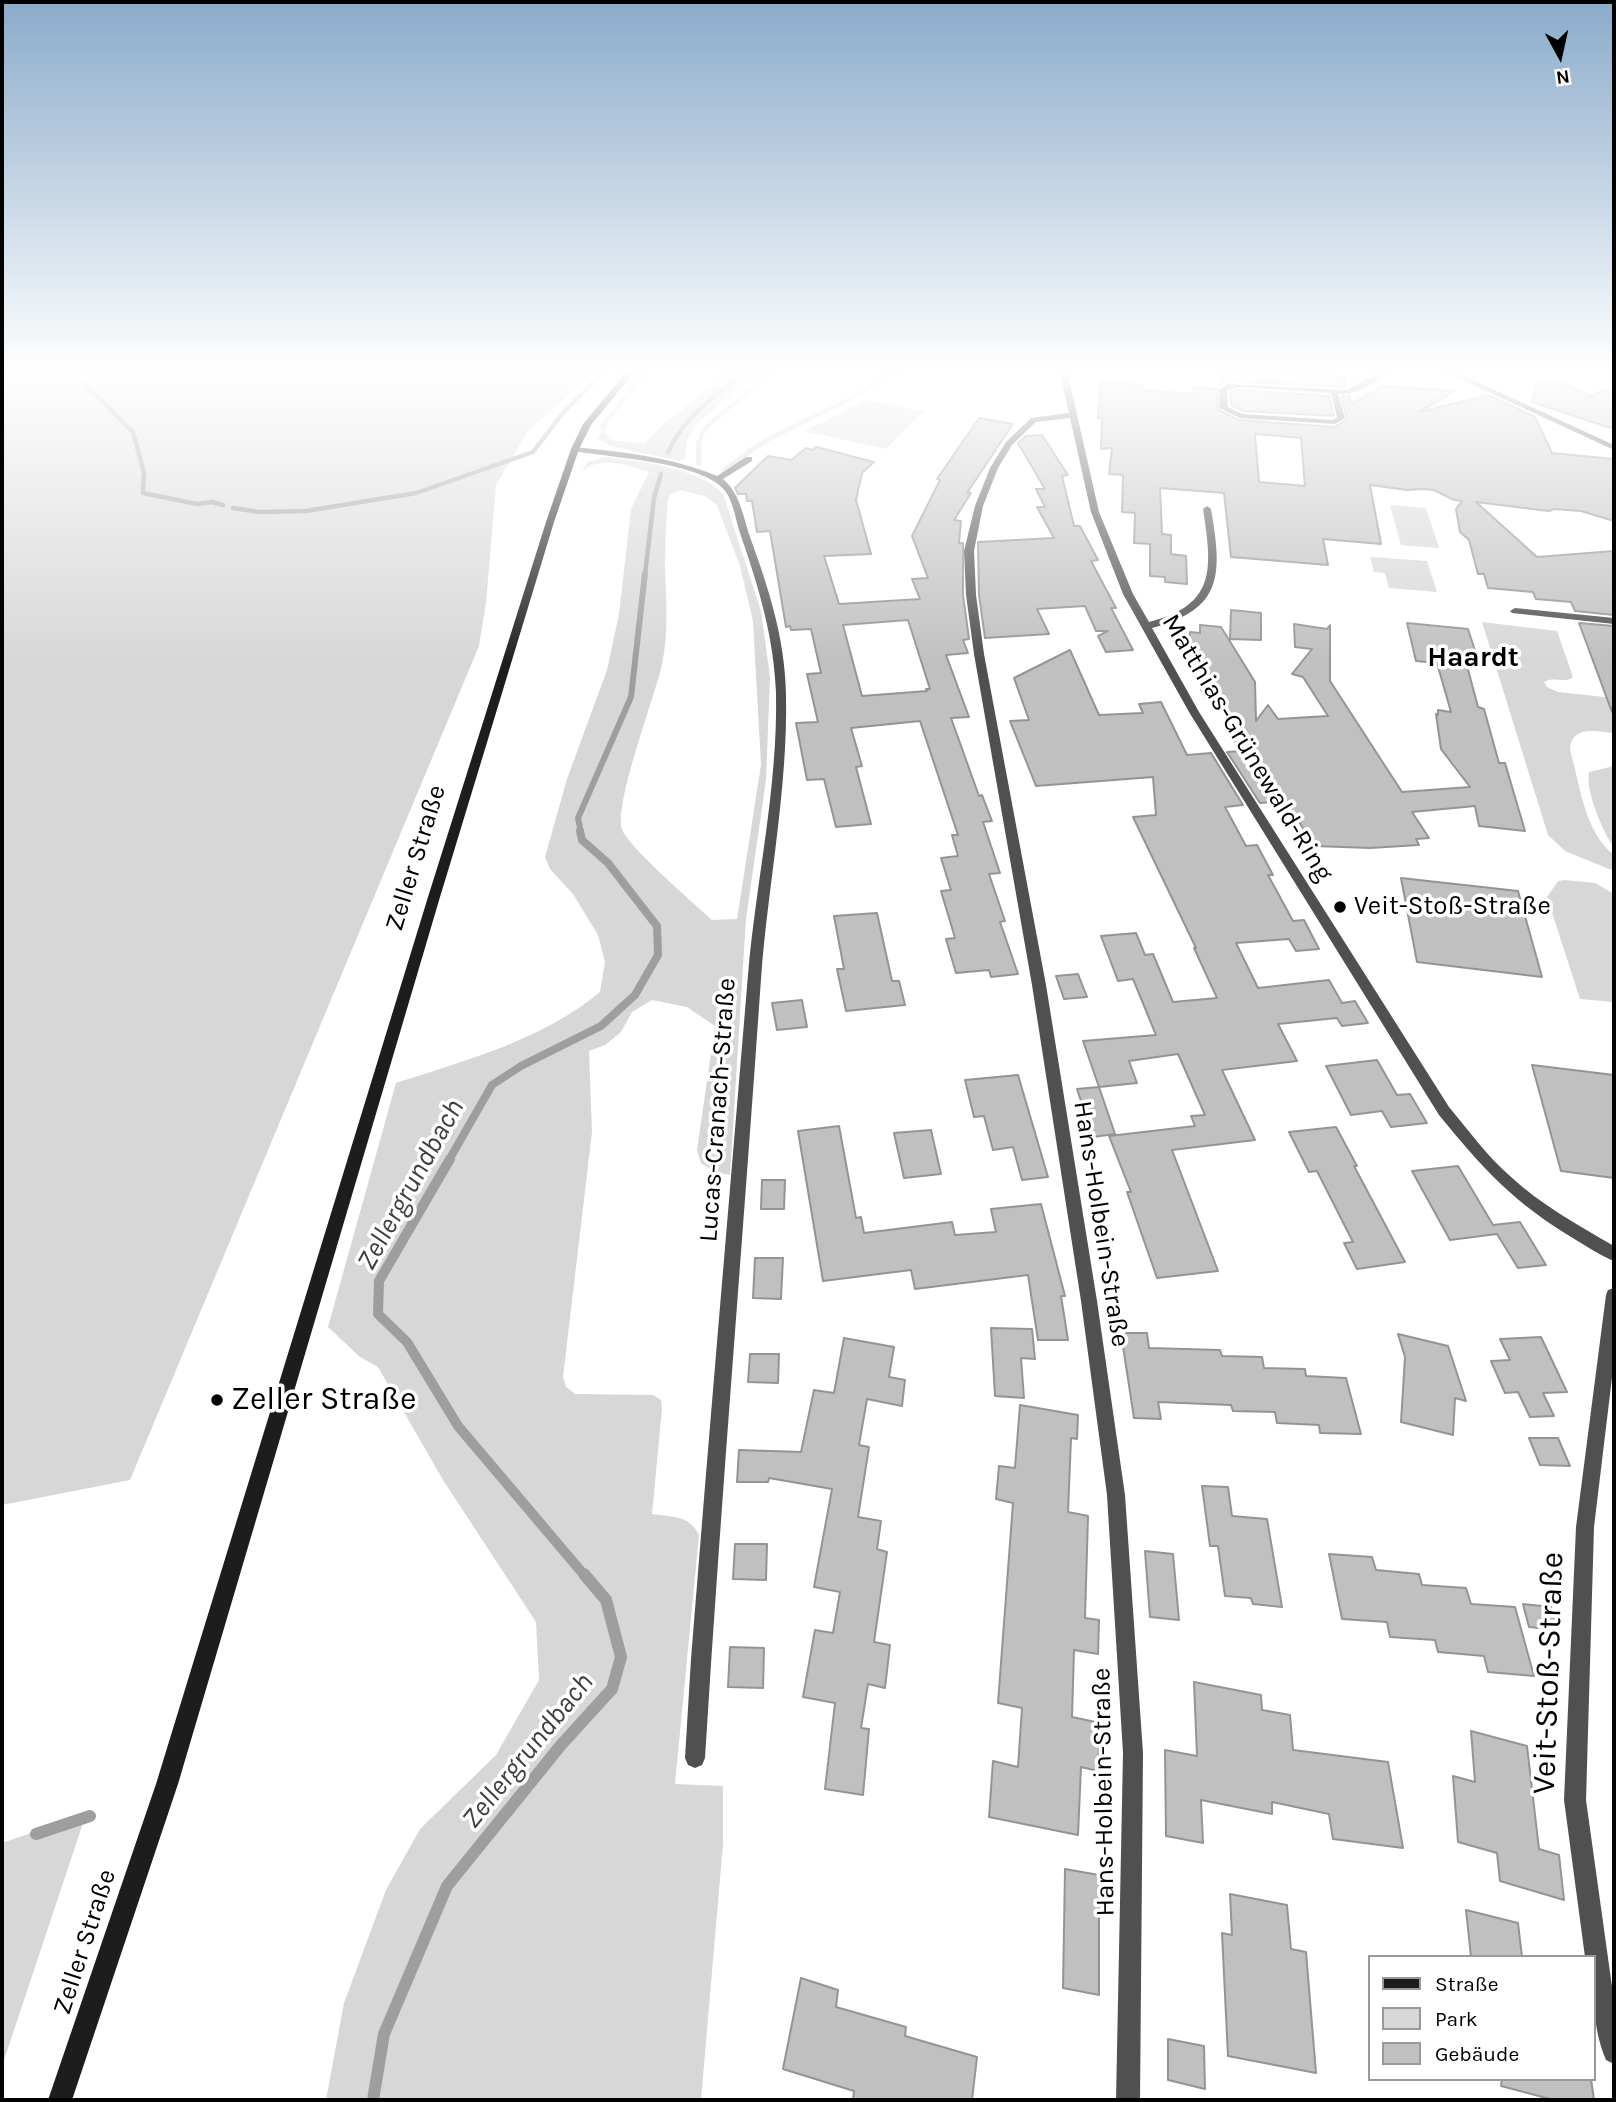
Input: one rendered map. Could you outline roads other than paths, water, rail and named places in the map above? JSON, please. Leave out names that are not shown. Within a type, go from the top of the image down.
[{"type":"street","name":"Zeller Straße","points":[[60,2100],[167,1784],[457,820],[528,588],[569,468]]},
{"type":"street","points":[[679,468],[719,478],[735,468]]},
{"type":"street","name":"Hans-Holbein-Straße","points":[[994,468],[979,506],[969,551],[979,654],[1039,985],[1089,1301],[1116,1495],[1133,1753],[1128,2100]]},
{"type":"street","name":"Matthias-Grünewald-Ring","points":[[1085,468],[1095,512],[1128,594],[1194,712],[1444,1111],[1483,1158],[1536,1207],[1614,1254]]},
{"type":"street","name":"Lucas-Cranach-Straße","points":[[695,1758],[756,961],[778,782],[781,729],[778,653],[771,615],[734,503],[719,478]]},
{"type":"street","points":[[1146,626],[1183,616],[1197,606],[1209,588],[1214,561],[1207,509]]},
{"type":"street","points":[[1516,611],[1614,621]]},
{"type":"street","name":"Veit-Stoß-Straße","points":[[1614,1295],[1585,1527],[1575,1800],[1602,1998],[1614,2052]]},
{"type":"waterway","points":[[143,468],[143,493],[197,504],[212,502],[223,505]]},
{"type":"waterway","points":[[233,508],[259,512],[306,511],[416,493],[487,468]]},
{"type":"waterway","name":"Zellergrundbach","points":[[645,574],[654,498],[661,474]]},
{"type":"waterway","name":"Zellergrundbach","points":[[581,833],[578,818],[631,697],[645,573]]},
{"type":"waterway","name":"Zellergrundbach","points":[[449,1160],[492,1085],[521,1066],[601,1026],[635,995],[658,955],[657,926],[608,863],[582,840],[580,831]]},
{"type":"waterway","name":"Zellergrundbach","points":[[450,1159],[379,1281],[378,1314],[407,1342],[458,1426],[585,1576]]},
{"type":"waterway","name":"Zellergrundbach","points":[[373,2100],[384,2034],[447,1886],[561,1745],[612,1689],[621,1657],[606,1600],[584,1574]]},
{"type":"waterway","points":[[36,1834],[90,1816]]},
{"type":"place","name":"Veit-Stoß-Straße","points":[[1340,907]]},
{"type":"place","name":"Zeller Straße","points":[[217,1400]]},
{"type":"district","name":"Haardt","points":[[1473,658]]}]
